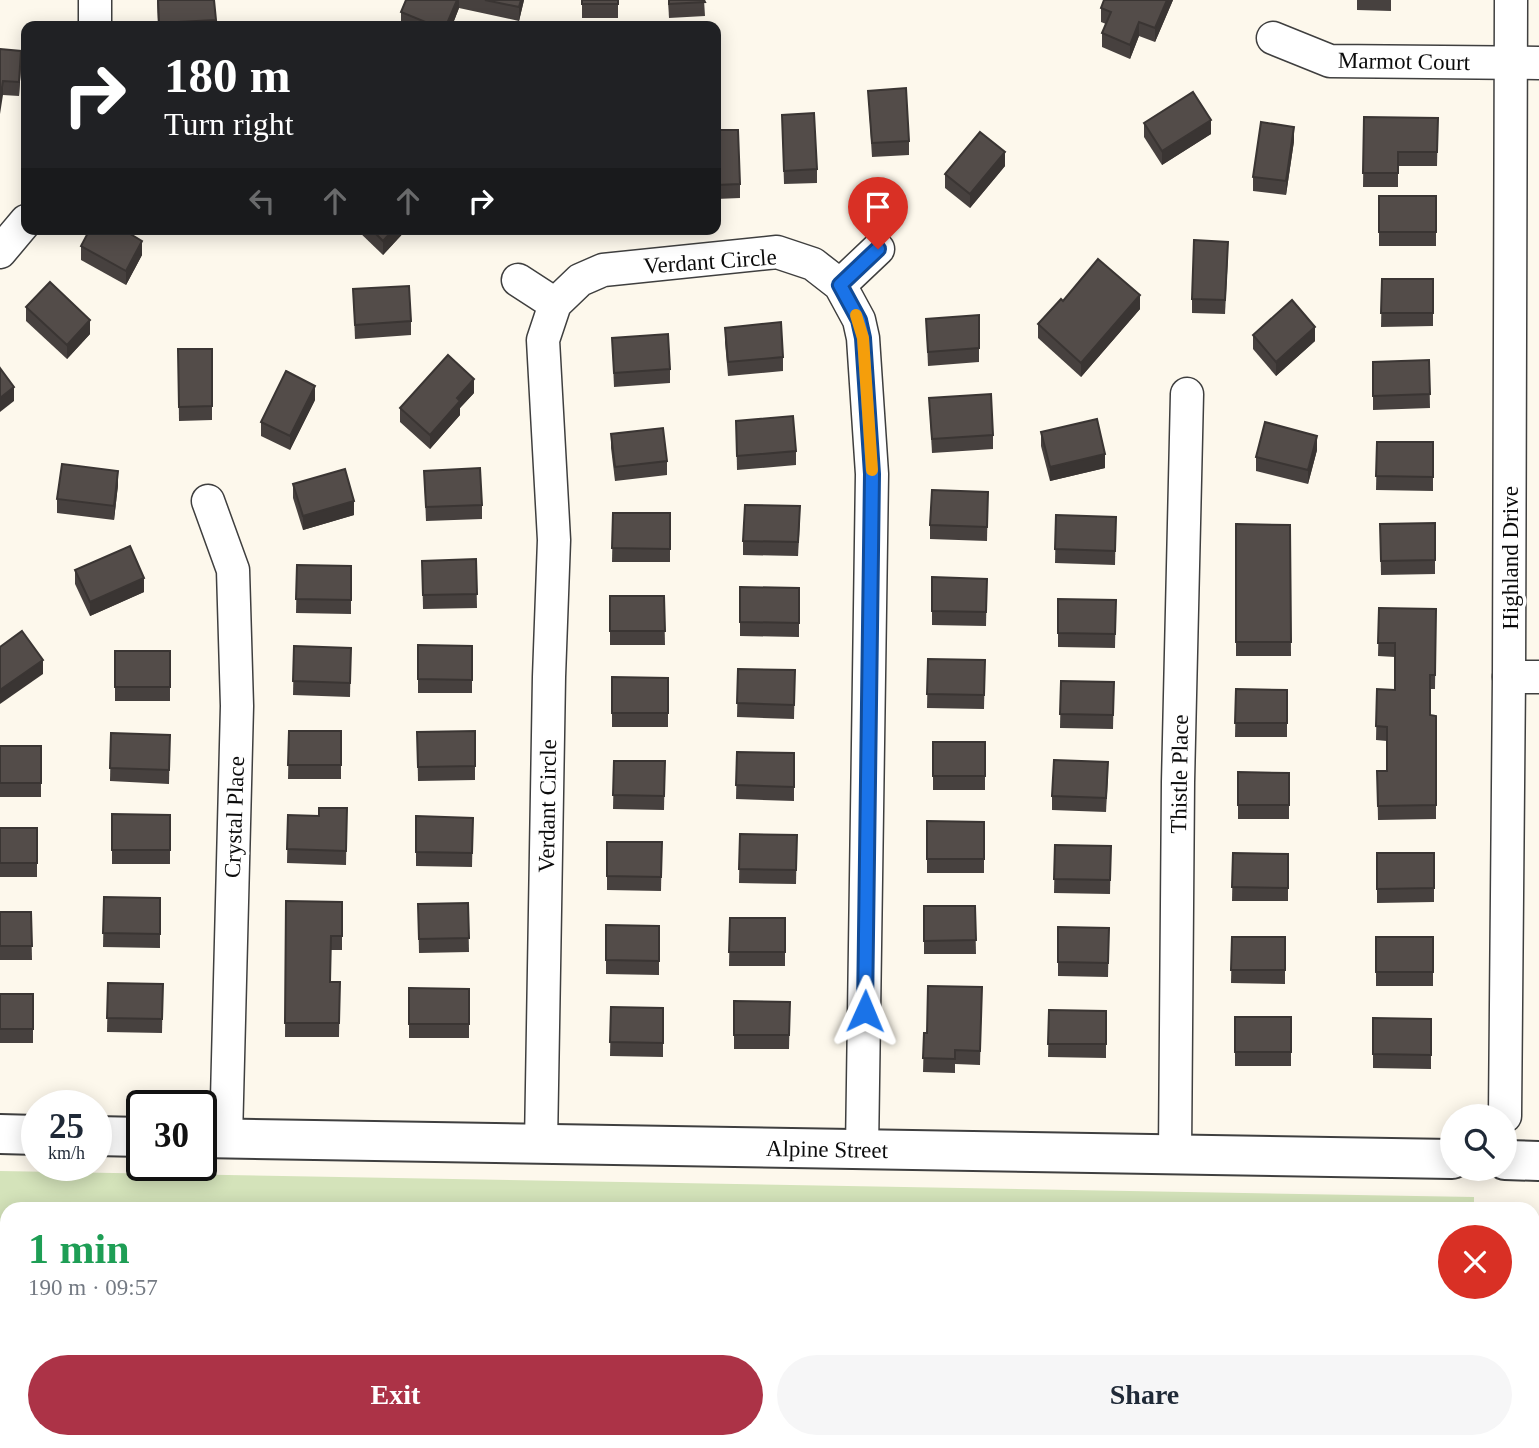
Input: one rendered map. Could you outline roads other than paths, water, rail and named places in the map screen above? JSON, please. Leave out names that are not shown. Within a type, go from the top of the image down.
[{"type":"street","points":[[95,0],[95,21]]},
{"type":"street","name":"Highland Drive","points":[[1506,1104],[1524,677],[1525,63],[1511,0]]},
{"type":"street","name":"Marmot Court","points":[[1273,38],[1330,61],[1525,63]]},
{"type":"street","points":[[0,252],[21,227]]},
{"type":"street","points":[[840,285],[878,249]]},
{"type":"street","name":"Verdant Circle","points":[[541,1144],[554,540],[543,340],[555,304],[580,280],[603,271],[777,252],[813,264],[840,285],[859,320],[863,338],[872,474],[862,1150]]},
{"type":"street","points":[[517,280],[555,304]]},
{"type":"street","name":"Thistle Place","points":[[1175,1153],[1178,782],[1187,394]]},
{"type":"street","name":"Crystal Place","points":[[208,501],[233,570],[237,692],[216,1090]]},
{"type":"street","points":[[0,1134],[21,1135]]},
{"type":"street","name":"Alpine Street","points":[[217,1138],[1440,1159]]},
{"type":"street","points":[[1517,1160],[1539,1161]]}]
